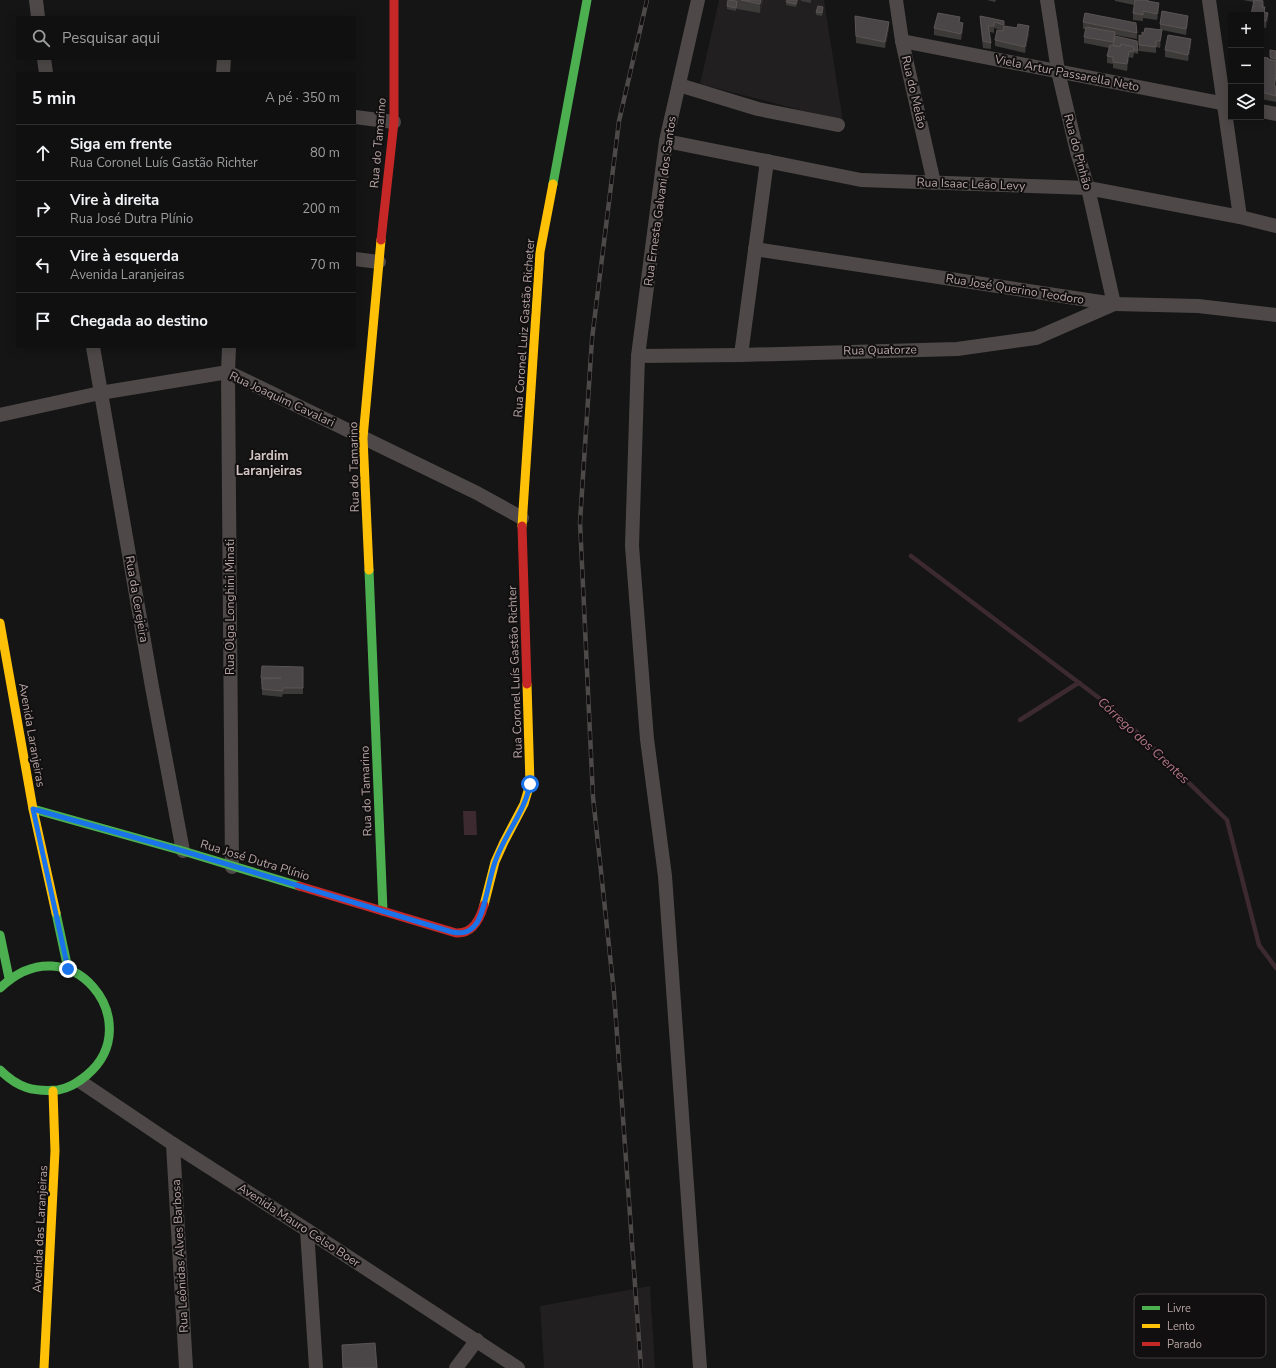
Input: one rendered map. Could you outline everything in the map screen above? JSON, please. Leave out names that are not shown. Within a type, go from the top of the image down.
[{"type":"street","points":[[36,0],[38,16]]},
{"type":"street","name":"Rua do Tamarino","points":[[383,911],[363,438],[378,262],[394,122],[394,0]]},
{"type":"street","name":"Rua Coronel Luiz Gastão Richeter","points":[[522,518],[540,252],[587,0]]},
{"type":"street","name":"Rua Ernesta Galvani dos Santos","points":[[698,0],[666,141],[638,356],[632,546],[647,739],[665,876],[700,1368]]},
{"type":"street","name":"Rua do Melão","points":[[896,0],[902,41],[934,183]]},
{"type":"street","name":"Rua do Pinhão","points":[[1047,0],[1058,71],[1077,152],[1088,188],[1114,304]]},
{"type":"street","points":[[1209,0],[1227,104],[1240,217]]},
{"type":"street","name":"Viela Artur Passarella Neto","points":[[902,41],[1227,104]]},
{"type":"street","points":[[44,60],[46,72]]},
{"type":"street","points":[[223,72],[224,60]]},
{"type":"street","points":[[679,86],[758,109],[838,126]]},
{"type":"street","points":[[1264,112],[1276,114]]},
{"type":"street","points":[[356,117],[394,122]]},
{"type":"street","name":"Rua Isaac Leão Levy","points":[[666,141],[861,180],[1088,188],[1240,217],[1276,226]]},
{"type":"street","points":[[741,355],[767,161]]},
{"type":"street","name":"Rua José Querino Teodoro","points":[[755,249],[1114,304],[1198,306],[1276,315]]},
{"type":"street","points":[[356,259],[378,262]]},
{"type":"street","name":"Rua Quatorze","points":[[638,356],[741,355],[957,349],[1036,338],[1114,304]]},
{"type":"street","name":"Rua da Cerejeira","points":[[93,348],[183,851]]},
{"type":"street","name":"Rua Olga Longhini Minati","points":[[229,348],[232,867]]},
{"type":"street","name":"Rua Joaquim Cavalari","points":[[0,414],[100,393],[228,372],[477,493],[522,518]]},
{"type":"street","name":"Rua Coronel Luís Gastão Richter","points":[[470,931],[480,917],[495,862],[503,843],[529,794],[530,784],[522,518]]},
{"type":"street","name":"Avenida Laranjeiras","points":[[0,623],[33,809],[68,969]]},
{"type":"street","name":"Rua José Dutra Plínio","points":[[33,809],[183,851],[452,932],[460,933],[470,931]]},
{"type":"street","points":[[0,935],[9,978]]},
{"type":"street","points":[[0,988],[9,978],[31,967],[56,966],[68,969],[85,978],[99,993],[107,1011],[110,1031],[106,1050],[96,1068],[81,1082],[67,1088],[53,1091],[32,1090],[14,1082],[0,1070]]},
{"type":"street","name":"Avenida Mauro Celso Boer","points":[[81,1082],[173,1144],[518,1368]]},
{"type":"street","name":"Avenida das Laranjeiras","points":[[44,1368],[56,1151],[53,1091]]},
{"type":"street","name":"Rua Leônidas Alves Barbosa","points":[[173,1144],[186,1368]]},
{"type":"street","points":[[307,1230],[316,1368]]},
{"type":"street","points":[[456,1368],[477,1340]]},
{"type":"shaded area","points":[[719,0],[824,0],[843,121],[700,84]]},
{"type":"shaded area","points":[[463,811],[476,811],[477,835],[464,835]]},
{"type":"shaded area","points":[[650,1286],[655,1368],[544,1368],[540,1306]]},
{"type":"building","points":[[728,0],[737,1],[736,8],[727,6]]},
{"type":"building","points":[[741,0],[761,0],[760,4]]},
{"type":"building","points":[[787,0],[797,0],[796,4],[786,2]]},
{"type":"building","points":[[1135,0],[1147,0],[1159,3],[1157,14],[1143,11],[1143,15],[1133,13]]},
{"type":"building","points":[[1254,0],[1263,1],[1262,7],[1265,7],[1264,12],[1252,12]]},
{"type":"building","points":[[818,6],[823,7],[822,13],[816,12]]},
{"type":"building","points":[[1162,11],[1188,16],[1186,29],[1160,24]]},
{"type":"building","points":[[1264,12],[1268,13],[1266,21],[1264,21]]},
{"type":"building","points":[[938,13],[960,17],[959,22],[963,23],[961,34],[934,28]]},
{"type":"building","points":[[1085,13],[1136,23],[1137,33],[1083,22]]},
{"type":"building","points":[[855,16],[889,22],[885,42],[856,36]]},
{"type":"building","points":[[980,16],[1004,21],[1004,25],[994,22],[994,26],[988,26],[991,43],[983,41]]},
{"type":"building","points":[[1018,24],[1029,26],[1025,47],[995,40],[997,30],[1003,31],[1004,26],[1017,28]]},
{"type":"building","points":[[1086,27],[1115,32],[1113,42],[1084,37]]},
{"type":"building","points":[[1145,28],[1162,30],[1160,41],[1156,41],[1156,47],[1139,45],[1139,35],[1142,36],[1142,32],[1144,33]]},
{"type":"building","points":[[1168,35],[1191,39],[1188,55],[1165,50]]},
{"type":"building","points":[[1115,36],[1137,41],[1138,51],[1134,50],[1134,47],[1121,44],[1120,47],[1113,45]]},
{"type":"building","points":[[1121,44],[1134,47],[1133,52],[1129,51],[1127,64],[1113,62],[1113,57],[1107,56],[1110,45],[1120,47]]},
{"type":"building","points":[[1270,50],[1276,51],[1276,59],[1270,57]]},
{"type":"building","points":[[1264,57],[1276,61],[1274,86],[1276,86],[1276,96],[1264,93]]},
{"type":"building","points":[[262,666],[303,667],[303,688],[283,688],[282,691],[262,689],[262,679],[281,678],[261,678]]},
{"type":"building","points":[[375,1343],[377,1368],[343,1368],[342,1345]]},
{"type":"waterway","name":"Córrego dos Crentes","points":[[911,556],[1111,707],[1227,820],[1259,945],[1276,968]]},
{"type":"waterway","points":[[1020,720],[1080,683]]},
{"type":"railway","points":[[641,1368],[614,993],[593,797],[580,522],[592,339],[619,121],[647,0]]},
{"type":"traffic: fast","points":[[553,184],[587,0]]},
{"type":"traffic: fast","points":[[369,570],[383,911]]},
{"type":"traffic: fast","points":[[33,809],[183,851],[299,886]]},
{"type":"traffic: fast","points":[[56,913],[68,969]]},
{"type":"traffic: fast","points":[[0,935],[9,978]]},
{"type":"traffic: fast","points":[[0,988],[26,970],[52,966],[75,972],[93,987],[105,1007],[109,1030],[104,1054],[87,1075],[66,1088],[58,1090],[26,1088],[13,1081],[0,1070]]},
{"type":"traffic: slow","points":[[522,526],[540,252],[553,184]]},
{"type":"traffic: slow","points":[[369,570],[363,438],[381,240]]},
{"type":"traffic: slow","points":[[0,623],[33,809],[56,913]]},
{"type":"traffic: slow","points":[[484,905],[495,862],[524,804],[530,784],[527,684]]},
{"type":"traffic: slow","points":[[44,1368],[55,1151],[53,1091]]},
{"type":"traffic: jam","points":[[381,240],[394,122],[394,0]]},
{"type":"traffic: jam","points":[[522,526],[527,684]]},
{"type":"traffic: jam","points":[[299,886],[456,933],[467,931],[475,925],[484,905]]},
{"type":"district","name":"Jardim Laranjeiras","points":[[269,462]]},
{"type":"route","points":[[68,969],[33,809],[183,851],[232,867],[452,932],[460,933],[470,931],[477,923],[482,911],[495,862],[503,843],[529,794],[530,784]]}]
